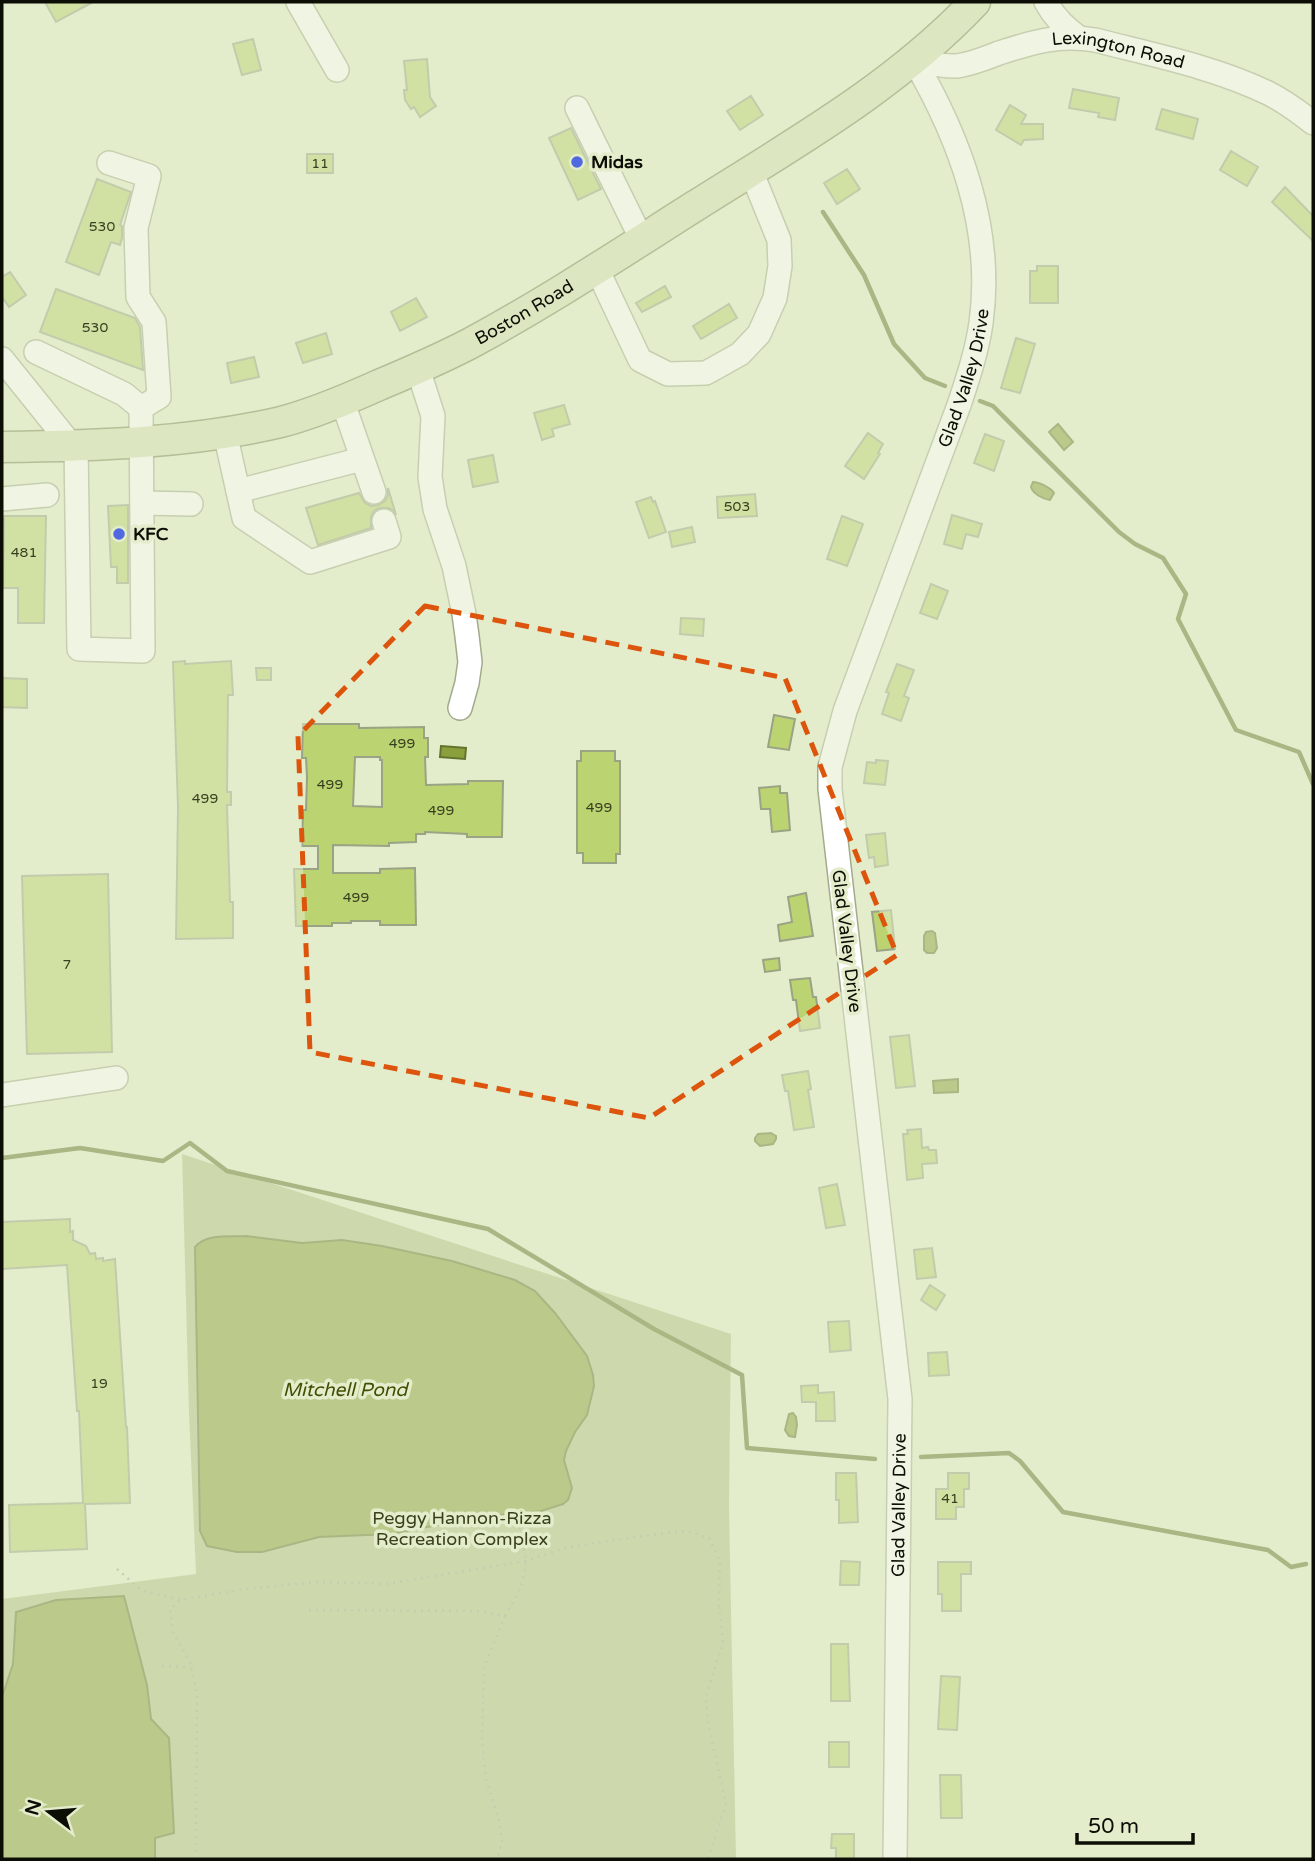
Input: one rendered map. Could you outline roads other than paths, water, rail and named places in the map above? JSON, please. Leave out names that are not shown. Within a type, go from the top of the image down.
[{"type":"main road","name":"Boston Road","points":[[2,447],[74,446],[225,433],[284,421],[418,369],[469,344],[597,269],[843,112],[914,60],[975,2]]},
{"type":"street","points":[[298,2],[337,70]]},
{"type":"street","points":[[1046,2],[1054,16],[1078,37]]},
{"type":"street","name":"Lexington Road","points":[[914,60],[956,66],[1044,39],[1078,37],[1201,68],[1251,85],[1280,100],[1313,123]]},
{"type":"street","name":"Glad Valley Drive","points":[[895,1859],[900,1399],[830,789],[830,767],[845,710],[959,405],[981,324],[984,275],[982,250],[969,182],[951,132],[914,60]]},
{"type":"street","points":[[577,108],[642,240]]},
{"type":"street","points":[[108,163],[149,176],[136,228],[138,297],[154,322],[159,397],[141,408]]},
{"type":"street","points":[[597,269],[640,360],[668,374],[706,373],[740,354],[759,334],[775,298],[780,266],[779,240],[751,171]]},
{"type":"street","points":[[2,359],[74,446],[79,649],[143,652],[141,408],[124,394],[36,352]]},
{"type":"street","points":[[418,369],[433,416],[430,477],[435,509],[456,575],[467,636],[470,662],[460,708]]},
{"type":"street","points":[[342,400],[374,492]]},
{"type":"street","points":[[225,433],[244,518],[310,562],[389,537],[384,521]]},
{"type":"street","points":[[238,491],[362,459]]},
{"type":"street","points":[[2,499],[47,495]]},
{"type":"street","points":[[142,503],[191,504]]},
{"type":"street","points":[[2,1095],[116,1078]]},
{"type":"water","points":[[1058,424],[1073,442],[1064,450],[1049,432]]},
{"type":"water","points":[[1033,482],[1054,493],[1050,500],[1034,492],[1031,487]]},
{"type":"water","points":[[441,746],[466,748],[465,759],[440,757]]},
{"type":"water","points":[[926,932],[935,933],[937,948],[934,953],[927,953],[924,950],[924,936]]},
{"type":"water","points":[[958,1079],[958,1092],[934,1093],[933,1081]]},
{"type":"water","points":[[771,1133],[776,1136],[773,1144],[760,1146],[755,1141],[758,1134]]},
{"type":"water","name":"Mitchell Pond","points":[[246,1236],[302,1243],[342,1240],[382,1246],[452,1261],[515,1280],[535,1291],[587,1356],[593,1375],[594,1386],[587,1415],[575,1432],[564,1460],[572,1488],[568,1500],[541,1511],[478,1517],[392,1534],[319,1537],[262,1552],[237,1552],[207,1546],[200,1531],[195,1247],[212,1238]]},
{"type":"water","points":[[793,1413],[797,1425],[795,1437],[789,1436],[785,1430],[789,1414]]},
{"type":"water","points":[[124,1596],[147,1685],[151,1719],[169,1738],[174,1833],[155,1838],[155,1859],[2,1859],[2,1697],[13,1664],[16,1612],[56,1600]]},
{"type":"waterway","points":[[823,212],[864,275],[894,344],[925,378],[945,386]]},
{"type":"waterway","points":[[980,401],[993,406],[1119,532],[1135,544],[1163,558],[1186,594],[1178,619],[1236,730],[1299,752],[1313,784]]},
{"type":"waterway","points":[[2,1158],[80,1148],[163,1161],[190,1143],[227,1171],[488,1229],[654,1329],[742,1375],[747,1448],[875,1459]]},
{"type":"waterway","points":[[921,1457],[1009,1453],[1020,1461],[1063,1512],[1268,1550],[1291,1567],[1306,1564]]},
{"type":"place","name":"Midas","points":[[577,162]]},
{"type":"place","name":"KFC","points":[[119,534]]},
{"type":"park label","name":"Peggy Hannon-Rizza Recreation Complex","points":[[462,1528]]}]
